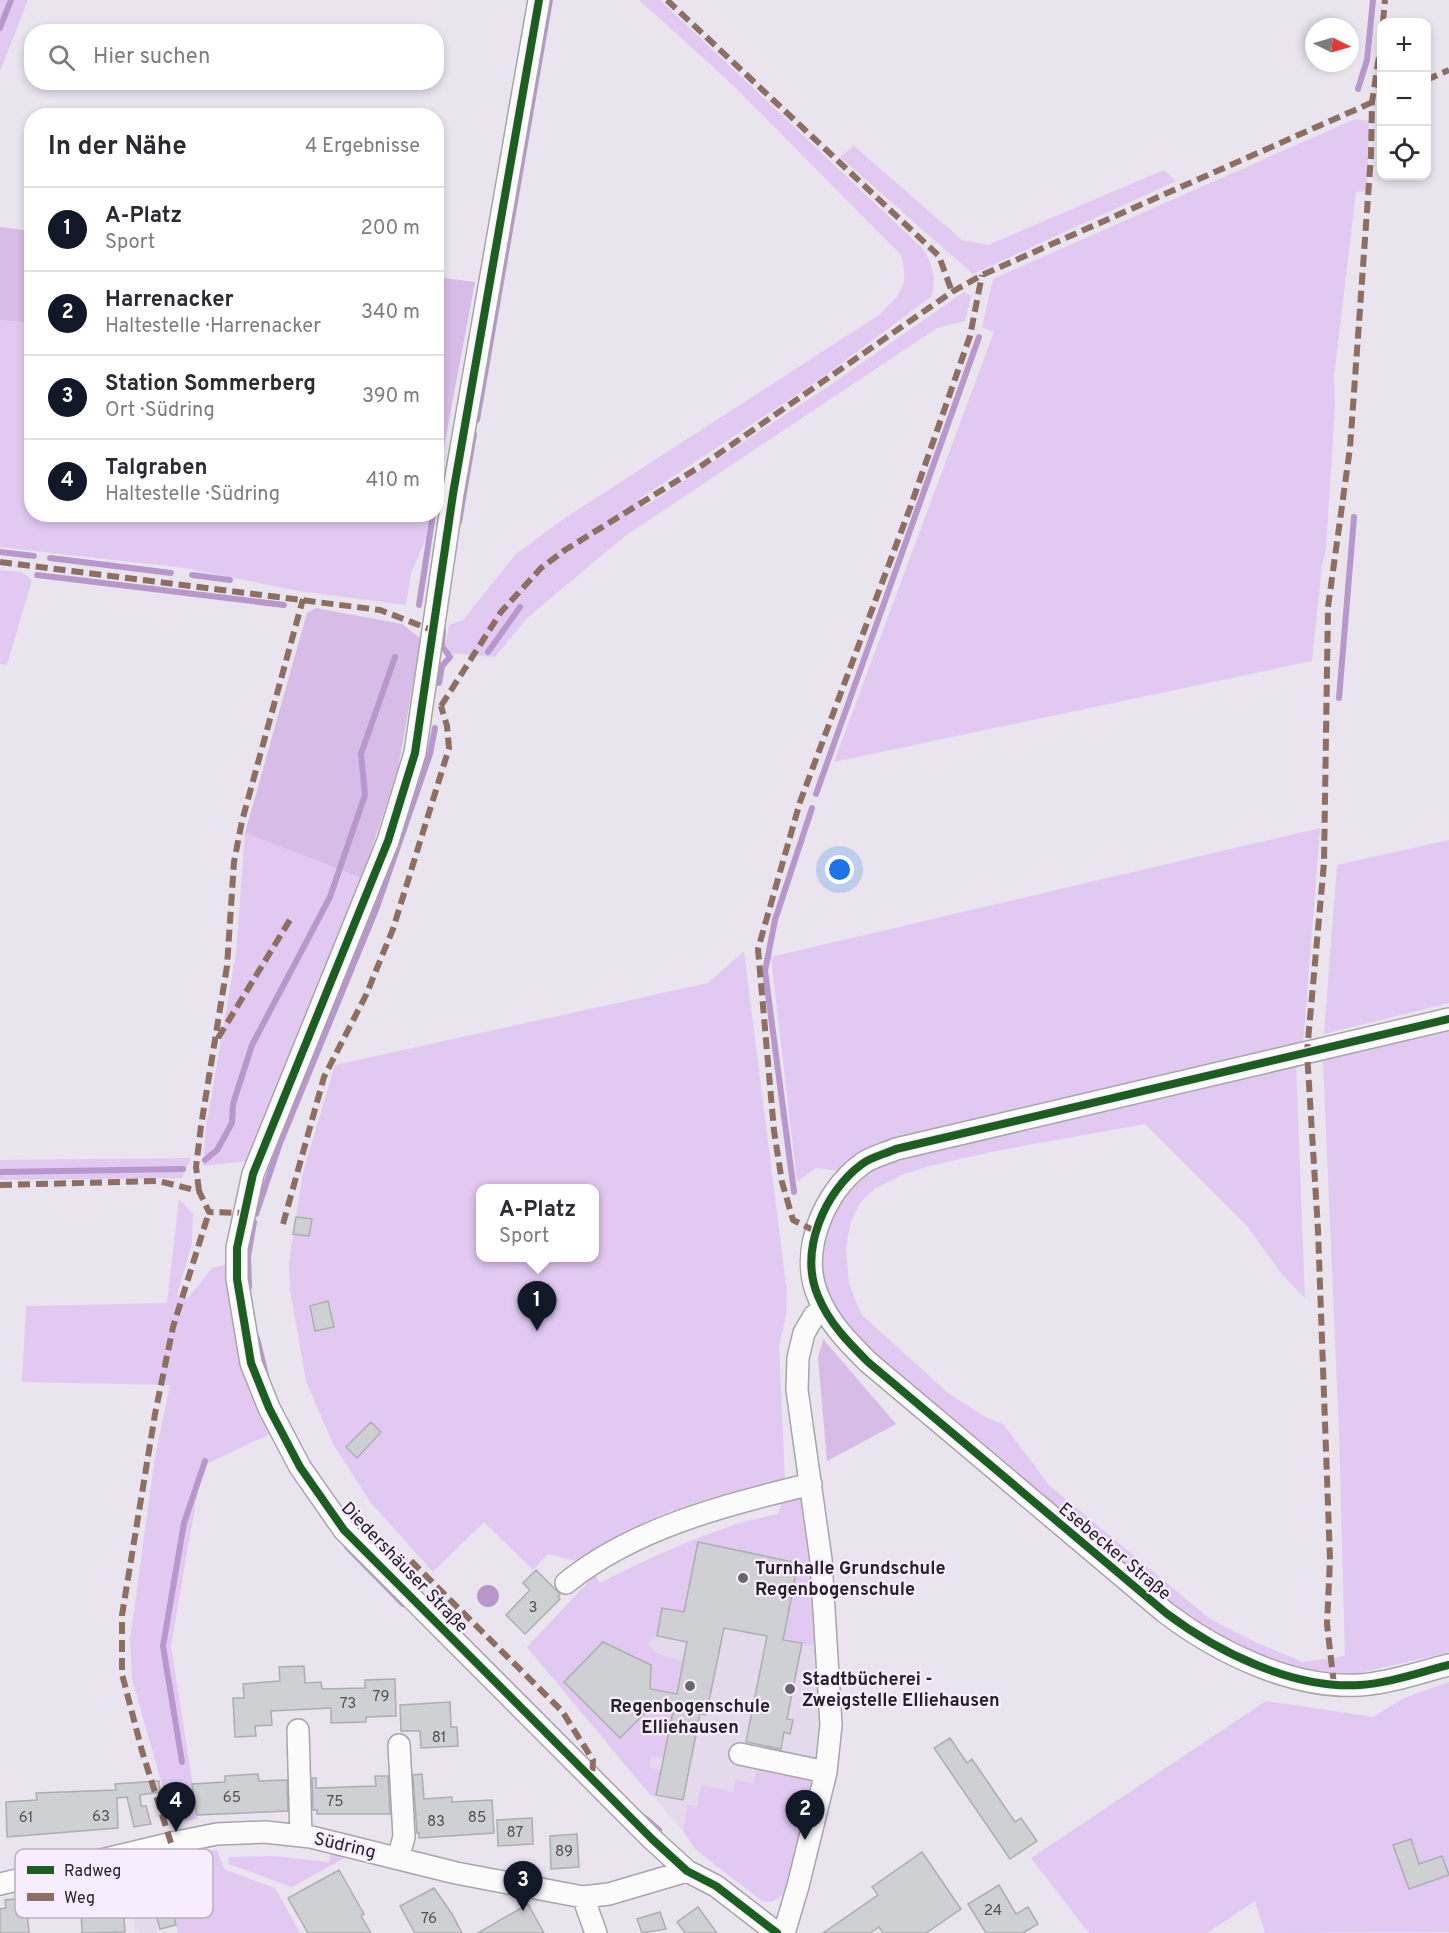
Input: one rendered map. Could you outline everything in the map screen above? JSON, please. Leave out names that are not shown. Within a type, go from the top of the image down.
[{"type":"street","name":"Diedershäuser Straße","points":[[539,0],[453,494],[415,753],[388,841],[253,1173],[242,1213],[237,1248],[241,1310],[251,1363],[279,1431],[300,1467],[344,1530],[652,1839],[687,1871],[716,1886],[777,1933]]},
{"type":"street","name":"Esebecker Straße","points":[[1449,1019],[896,1149],[863,1163],[846,1178],[829,1202],[815,1231],[811,1273],[824,1308],[840,1335],[868,1362],[1166,1613],[1198,1636],[1259,1664],[1321,1683],[1361,1685],[1449,1665]]},
{"type":"street","points":[[784,1933],[826,1772],[831,1725],[821,1560],[797,1390],[798,1358],[804,1333],[814,1316],[824,1308]]},
{"type":"street","points":[[566,1583],[580,1571],[672,1525],[731,1504],[811,1484]]},
{"type":"street","points":[[298,1730],[301,1836]]},
{"type":"street","points":[[398,1858],[404,1837],[399,1745]]},
{"type":"street","points":[[740,1755],[826,1772]]},
{"type":"street","name":"Südring","points":[[153,1849],[218,1834],[265,1832],[301,1836],[518,1887],[583,1897],[609,1894],[687,1871]]},
{"type":"street","name":"Südring","points":[[0,1884],[15,1881]]},
{"type":"street","points":[[583,1897],[596,1933]]},
{"type":"shaded area","points":[[0,0],[28,0],[0,71]]},
{"type":"shaded area","points":[[639,0],[660,0],[923,249],[934,277],[932,296],[819,380],[639,499],[644,507],[826,388],[964,292],[971,296],[965,321],[937,328],[625,536],[527,618],[495,657],[450,653],[446,644],[449,625],[463,620],[516,554],[562,520],[879,315],[902,289],[904,266],[901,255],[733,85]]},
{"type":"shaded area","points":[[1355,119],[1369,121],[1367,191],[1356,192],[1334,377],[1335,405],[1326,548],[1322,565],[1312,661],[834,762],[994,332],[982,327],[993,279]]},
{"type":"shaded area","points":[[854,146],[962,240],[988,245],[1164,170],[1176,181],[973,274],[840,157]]},
{"type":"shaded area","points":[[0,227],[24,230],[24,322],[0,320]]},
{"type":"shaded area","points":[[444,278],[475,282],[444,447]]},
{"type":"shaded area","points":[[0,320],[24,322],[24,522],[429,522],[426,538],[411,573],[406,605],[299,591],[185,568],[0,547]]},
{"type":"shaded area","points":[[0,570],[21,572],[32,580],[7,665],[0,664]]},
{"type":"shaded area","points":[[316,608],[402,624],[421,639],[398,769],[362,878],[245,833],[307,613]]},
{"type":"shaded area","points":[[1320,828],[1303,1046],[840,1171],[816,1168],[797,1182],[771,957]]},
{"type":"shaded area","points":[[245,833],[362,878],[247,1161],[203,1166],[206,1127],[236,954]]},
{"type":"shaded area","points":[[1449,840],[1449,1003],[1324,1034],[1337,865]]},
{"type":"shaded area","points":[[744,951],[787,1292],[786,1317],[779,1345],[785,1479],[704,1500],[652,1519],[627,1531],[580,1562],[548,1554],[533,1570],[484,1522],[433,1572],[371,1503],[333,1444],[306,1381],[290,1289],[289,1263],[303,1172],[335,1065],[708,983]]},
{"type":"shaded area","points":[[1449,1031],[1449,1652],[1347,1676],[1317,1673],[1285,1665],[1228,1643],[1184,1616],[869,1352],[847,1325],[829,1296],[822,1274],[820,1256],[829,1222],[838,1206],[862,1179],[891,1160],[1296,1063],[1305,1298],[1281,1273],[1247,1226],[1145,1124],[990,1152],[904,1174],[874,1189],[860,1203],[850,1224],[846,1249],[849,1284],[861,1314],[948,1393],[987,1418],[1003,1424],[1049,1485],[1210,1619],[1257,1643],[1303,1662],[1345,1656],[1339,1432],[1323,1061]]},
{"type":"shaded area","points":[[191,1158],[182,1178],[0,1180],[0,1160]]},
{"type":"shaded area","points":[[179,1199],[193,1214],[192,1243],[177,1295],[188,1298],[212,1268],[227,1264],[272,1433],[202,1466],[171,1646],[198,1819],[173,1823],[132,1679],[130,1640],[155,1457],[170,1385],[22,1382],[26,1306],[167,1303]]},
{"type":"shaded area","points":[[823,1339],[896,1424],[827,1461],[818,1358]]},
{"type":"shaded area","points":[[798,1495],[806,1505],[819,1645],[804,1646],[802,1643],[783,1640],[688,1594],[684,1612],[662,1608],[657,1636],[647,1644],[658,1654],[683,1661],[664,1758],[651,1756],[649,1767],[661,1770],[656,1795],[651,1796],[527,1647],[595,1575],[600,1583],[687,1542],[732,1526],[778,1514],[783,1498]]},
{"type":"shaded area","name":"Regenbogenschule Elliehausen","points":[[783,1498],[802,1498],[824,1724],[814,1786],[754,1784],[697,1806],[689,1804],[683,1831],[527,1647],[595,1575],[600,1583],[693,1540],[742,1521],[778,1514]]},
{"type":"shaded area","points":[[484,1585],[492,1585],[499,1592],[499,1600],[492,1607],[484,1607],[477,1600],[477,1592]]},
{"type":"shaded area","points":[[1449,1682],[1449,1932],[1265,1933],[1255,1901],[1207,1933],[1089,1933],[1031,1858],[1266,1701],[1373,1717],[1404,1698]]},
{"type":"shaded area","points":[[758,1763],[804,1774],[814,1786],[805,1819],[802,1819],[799,1830],[801,1832],[784,1892],[777,1899],[769,1902],[762,1901],[696,1850],[683,1831],[688,1804],[697,1806],[701,1785],[733,1792],[735,1780],[754,1783]]},
{"type":"shaded area","points":[[217,1850],[224,1869],[275,1888],[300,1933],[178,1933],[174,1918],[213,1918],[213,1851]]},
{"type":"shaded area","points":[[331,1850],[350,1855],[292,1887],[229,1864],[228,1857],[272,1856],[329,1862]]},
{"type":"shaded area","points":[[134,1918],[174,1918],[176,1925],[157,1930],[157,1933],[135,1931]]},
{"type":"building","points":[[296,1217],[312,1219],[309,1236],[293,1234]]},
{"type":"building","points":[[328,1301],[334,1327],[315,1331],[310,1306]]},
{"type":"building","points":[[371,1422],[381,1432],[357,1458],[346,1447]]},
{"type":"building","points":[[698,1542],[798,1563],[783,1640],[802,1643],[787,1719],[793,1720],[790,1734],[784,1732],[781,1749],[746,1742],[767,1636],[724,1628],[706,1715],[700,1714],[683,1800],[656,1795],[673,1712],[650,1708],[620,1738],[564,1682],[603,1642],[651,1665],[650,1689],[677,1694],[687,1642],[657,1636],[662,1608],[684,1612]]},
{"type":"building","points":[[536,1570],[560,1594],[558,1597],[560,1599],[525,1634],[506,1615],[530,1590],[523,1583]]},
{"type":"building","points":[[304,1666],[305,1683],[321,1682],[322,1689],[365,1688],[365,1680],[395,1679],[396,1716],[366,1717],[366,1722],[331,1723],[331,1708],[271,1711],[272,1725],[255,1726],[256,1736],[235,1737],[233,1698],[244,1698],[243,1684],[280,1681],[279,1667]]},
{"type":"building","points":[[450,1702],[451,1727],[457,1727],[458,1746],[421,1748],[420,1731],[401,1731],[400,1705]]},
{"type":"building","points":[[950,1738],[967,1763],[972,1759],[1015,1822],[1021,1818],[1037,1841],[1010,1859],[934,1748]]},
{"type":"building","points":[[258,1774],[259,1781],[287,1780],[288,1811],[197,1815],[192,1784],[225,1782],[225,1776]]},
{"type":"building","points":[[422,1774],[424,1799],[452,1797],[452,1802],[492,1800],[494,1833],[419,1838],[413,1775]]},
{"type":"building","points":[[375,1776],[388,1776],[390,1814],[317,1814],[317,1810],[313,1810],[312,1778],[316,1778],[316,1788],[376,1786]]},
{"type":"building","points":[[159,1781],[160,1792],[140,1795],[141,1806],[146,1806],[151,1824],[134,1827],[127,1797],[117,1798],[118,1828],[7,1837],[6,1802],[37,1800],[36,1793],[116,1790],[115,1784]]},
{"type":"building","points":[[532,1818],[533,1844],[498,1846],[497,1820]]},
{"type":"building","points":[[577,1834],[579,1867],[551,1869],[550,1836]]},
{"type":"building","points":[[1411,1839],[1419,1864],[1442,1856],[1449,1875],[1409,1889],[1393,1845]]},
{"type":"building","points":[[922,1852],[961,1909],[926,1933],[883,1933],[879,1927],[870,1933],[823,1933],[878,1895],[872,1887]]},
{"type":"building","points":[[339,1870],[364,1914],[361,1916],[371,1933],[308,1933],[288,1898]]},
{"type":"building","points":[[999,1885],[1016,1914],[1028,1907],[1038,1924],[1023,1933],[986,1933],[968,1904]]},
{"type":"building","points":[[434,1888],[462,1933],[415,1933],[400,1906]]},
{"type":"building","points":[[15,1899],[15,1918],[28,1918],[29,1933],[0,1933],[0,1909],[6,1908],[5,1900]]},
{"type":"building","points":[[528,1904],[544,1933],[478,1933]]},
{"type":"building","points":[[698,1907],[717,1933],[685,1933],[677,1922]]},
{"type":"building","points":[[660,1912],[666,1929],[642,1933],[637,1919]]},
{"type":"building","points":[[81,1918],[124,1918],[125,1932],[82,1933]]},
{"type":"building","points":[[157,1918],[174,1918],[176,1925],[160,1929]]},
{"type":"waterway","points":[[0,28],[11,0]]},
{"type":"waterway","points":[[477,420],[550,0]]},
{"type":"waterway","points":[[1358,89],[1367,60],[1373,0]]},
{"type":"waterway","points":[[816,794],[979,337]]},
{"type":"waterway","points":[[459,522],[474,434]]},
{"type":"waterway","points":[[1339,698],[1354,517]]},
{"type":"waterway","points":[[419,605],[432,522]]},
{"type":"waterway","points":[[0,552],[34,556]]},
{"type":"waterway","points":[[50,558],[171,573]]},
{"type":"waterway","points":[[37,575],[284,605]]},
{"type":"waterway","points":[[192,575],[230,580]]},
{"type":"waterway","points":[[488,652],[520,607]]},
{"type":"waterway","points":[[439,683],[442,666],[450,657],[442,646],[443,630]]},
{"type":"waterway","points":[[205,1160],[217,1150],[232,1123],[233,1104],[252,1045],[330,897],[365,795],[361,754],[395,657]]},
{"type":"waterway","points":[[256,1214],[280,1143],[377,907],[430,754],[435,728]]},
{"type":"waterway","points":[[794,1192],[765,971],[775,920],[812,808]]},
{"type":"waterway","points":[[0,1172],[183,1169]]},
{"type":"waterway","points":[[249,1287],[248,1257],[254,1222]]},
{"type":"waterway","points":[[257,1338],[266,1375]]},
{"type":"waterway","points":[[182,1762],[163,1646],[184,1523],[205,1461]]},
{"type":"waterway","points":[[347,1547],[403,1604]]},
{"type":"waterway","points":[[645,1818],[659,1830]]},
{"type":"marked path","points":[[667,0],[939,256],[952,292]]},
{"type":"marked path","points":[[1383,18],[1385,0]]},
{"type":"marked path","points":[[1334,1685],[1327,1624],[1330,1560],[1318,1230],[1307,1052],[1324,863],[1328,607],[1350,448],[1371,155],[1372,102],[1377,70]]},
{"type":"marked path","points":[[1431,78],[1449,70]]},
{"type":"marked path","points":[[441,706],[501,612],[541,568],[565,550],[701,466],[952,292],[982,275],[1377,100]]},
{"type":"marked path","points":[[815,1231],[793,1220],[782,1182],[774,1131],[758,949],[800,802],[910,508],[970,336],[982,275]]},
{"type":"marked path","points":[[0,562],[380,610],[432,630]]},
{"type":"marked path","points":[[199,1191],[196,1167],[227,966],[234,862],[242,821],[303,599]]},
{"type":"marked path","points":[[283,1224],[324,1077],[366,995],[393,929],[449,748],[447,726],[441,706]]},
{"type":"marked path","points":[[218,1038],[293,915]]},
{"type":"marked path","points":[[0,1185],[158,1181],[199,1191],[209,1212],[242,1213]]},
{"type":"marked path","points":[[171,1843],[142,1751],[122,1674],[122,1615],[155,1414],[173,1327],[209,1212]]},
{"type":"marked path","points":[[411,1561],[562,1711],[593,1760],[592,1779]]},
{"type":"cycle path","points":[[539,0],[453,494],[415,753],[388,841],[253,1174],[237,1248],[237,1279],[251,1363],[269,1408],[300,1467],[344,1530],[652,1839],[687,1871],[716,1886],[777,1933]]},
{"type":"cycle path","points":[[1449,1019],[896,1149],[874,1157],[848,1176],[826,1206],[814,1242],[812,1260],[813,1279],[822,1306],[840,1332],[868,1362],[1166,1613],[1209,1642],[1258,1666],[1283,1675],[1335,1685],[1360,1685],[1394,1680],[1449,1665]]},
{"type":"place","name":"A-Platz","points":[[537,1331]]},
{"type":"place","name":"Turnhalle Grundschule Regenbogenschule","points":[[743,1578]]},
{"type":"place","name":"Regenbogenschule Elliehausen","points":[[690,1686]]},
{"type":"place","name":"Stadtbücherei - Zweigstelle Elliehausen","points":[[790,1689]]},
{"type":"place","name":"Talgraben","points":[[176,1832]]},
{"type":"place","name":"Harrenacker","points":[[805,1840]]},
{"type":"place","name":"Station Sommerberg","points":[[523,1911]]}]
